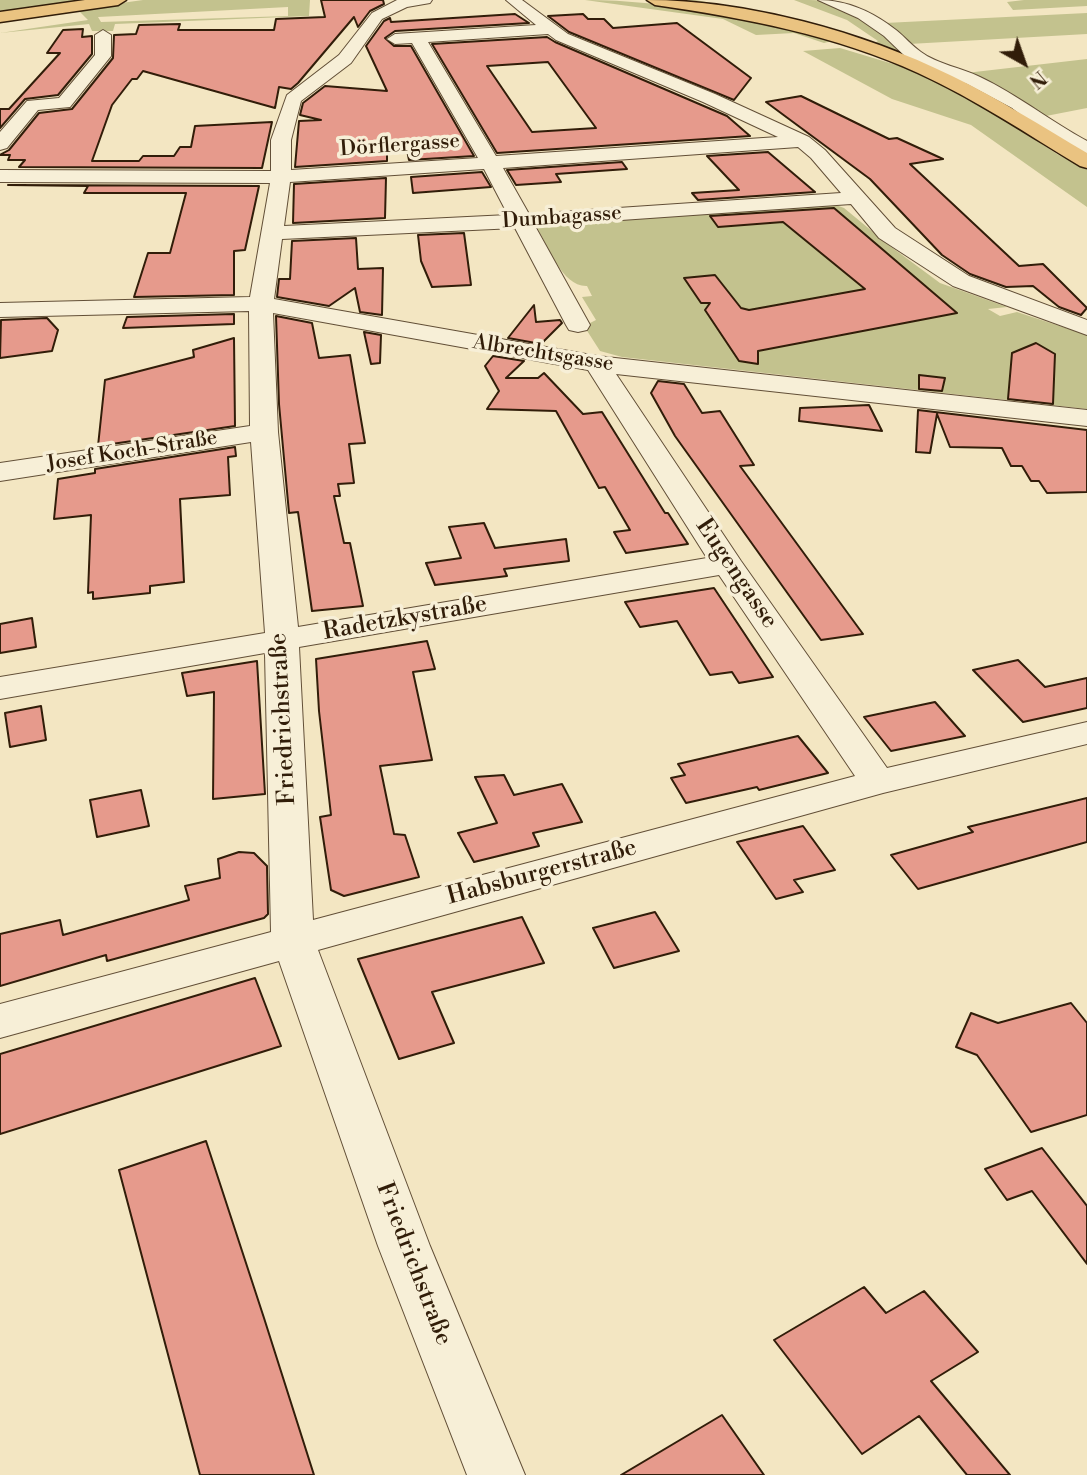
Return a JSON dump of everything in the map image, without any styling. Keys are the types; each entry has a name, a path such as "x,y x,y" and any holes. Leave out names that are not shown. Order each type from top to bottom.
{"main road":[{"path":"0,17 118,0"},
{"path":"655,0 794,26 899,59 974,95 1087,162"}],"street":[{"name":"Friedrichstraße","path":"425,0 403,3 377,16 345,59 293,99 281,140 281,177 261,304 264,432 282,640 293,940 404,1246 496,1475"},
{"path":"513,0 548,29 802,141 818,155 887,233 961,281 1087,328"},
{"path":"825,0 871,20 916,57 973,80 1018,104 1054,131 1087,149"},
{"path":"361,41 548,29"},
{"path":"11,105 64,103 103,56 103,35"},
{"path":"417,37 490,162 519,221 578,325"},
{"path":"0,144 33,105"},
{"name":"Dörflergasse","path":"0,176 281,177 802,141"},
{"name":"Dumbagasse","path":"271,233 519,221 854,198"},
{"name":"Albrechtsgasse","path":"0,310 261,304 597,364 1087,418"},
{"name":"Eugengasse","path":"597,364 727,564 878,782"},
{"name":"Josef Koch-Straße","path":"0,472 264,432"},
{"name":"Radetzkystraße","path":"0,688 727,564"},
{"name":"Habsburgerstraße","path":"0,1021 878,782 1087,733"}],"shaded area":[{"path":"0,0 101,0 0,15"},
{"path":"143,0 310,0 309,16 115,24 113,31 92,31 89,24 0,33 88,20 79,11 0,23 0,20","holes":["288,7 288,16 101,22 98,17"]},
{"path":"585,0 648,3 710,12 832,41 824,43 794,33 756,35 723,19"},
{"path":"681,0 696,0 786,18 874,44 878,41 847,20 794,0 842,3 885,23 1087,13 1087,34 909,44 918,53 966,73 727,8"},
{"path":"1087,0 1087,6 1013,10 1007,2"},
{"path":"840,48 923,73 990,109 1057,154 1087,170 1087,207 971,125 892,99 803,51"},
{"path":"1087,59 1087,108 1046,116 966,73"},
{"path":"836,205 844,208 940,283 1007,307 988,309 1000,316 1017,312 1087,335 1087,409 622,357 600,351 584,326 596,320 582,297 592,296 587,286 570,280 563,272 536,226"}],"building":[{"path":"321,0 383,0 384,4 370,11 358,27 354,17 291,89 279,87 275,108 143,71 137,79 132,79 112,105 92,161 139,161 143,156 174,156 180,147 191,147 195,126 272,122 262,168 19,167 25,160 8,160 10,155 0,155 9,150 39,113 72,109 113,58 114,35 136,34 139,25 180,24 178,30 274,30 276,19 325,17"},
{"path":"515,14 529,23 395,31 385,38 394,46 411,46 474,156 409,160 407,150 387,151 387,161 295,167 299,121 321,120 300,115 303,103 325,86 387,91 366,46 384,21 390,18 391,22"},
{"path":"583,14 588,19 604,19 613,28 677,23 751,78 734,100 569,32 548,16"},
{"path":"83,29 82,37 92,36 92,54 58,95 25,99 0,128 0,109 9,109 60,53 47,53 63,30"},
{"path":"547,37 727,116 750,136 497,153 432,44","holes":["548,62 596,128 532,132 487,66"]},
{"path":"801,96 889,139 897,138 943,159 910,164 1019,266 1043,264 1087,308 1081,315 1059,307 1033,286 1006,287 970,274 942,255 870,179 766,102"},
{"path":"768,152 815,192 698,200 692,193 739,190 707,156"},
{"path":"622,162 627,169 556,174 561,182 516,185 507,170"},
{"path":"482,172 491,187 413,193 411,177"},
{"path":"386,178 385,218 293,223 294,184"},
{"path":"8,185 259,186 245,250 234,251 234,295 134,297 148,253 170,253 186,193 84,193 88,186"},
{"path":"834,208 957,313 758,351 758,364 739,361 705,310 710,303 701,303 684,278 715,275 741,308 749,310 865,289 783,222 718,227 710,216"},
{"path":"464,233 471,285 432,287 421,261 418,235"},
{"path":"356,238 358,269 383,268 382,315 360,312 355,288 329,306 277,297 279,279 290,279 292,241"},
{"path":"534,305 536,322 560,320 562,323 541,344 508,338"},
{"path":"234,314 234,324 123,328 127,317"},
{"path":"276,316 312,323 319,358 350,355 365,443 349,444 354,483 338,484 340,496 334,496 344,543 350,543 363,606 312,611 298,512 289,513 279,404"},
{"path":"47,318 58,330 52,351 0,358 1,320"},
{"path":"364,332 381,335 380,363 371,364"},
{"path":"234,338 235,426 98,446 105,380 194,357 193,350"},
{"path":"1036,343 1055,354 1053,404 1008,399 1012,353"},
{"path":"493,356 524,361 506,378 538,378 544,373 583,414 602,412 665,513 668,513 688,544 626,553 614,532 630,530 605,487 599,488 556,411 487,409 499,391 485,366"},
{"path":"919,375 945,378 942,391 919,389"},
{"path":"658,381 684,384 702,413 720,411 754,465 740,466 863,634 821,640 675,436 651,393"},
{"path":"869,405 882,431 799,421 800,408"},
{"path":"918,410 1087,430 1087,492 1047,493 1039,481 1031,481 1022,466 1011,466 1002,448 950,447 937,414 930,453 916,452"},
{"path":"235,447 236,456 228,457 230,495 180,499 184,582 150,586 150,593 93,599 93,592 88,593 91,515 54,519 58,479 95,473 95,469"},
{"path":"484,523 495,548 566,539 569,561 504,569 507,576 435,585 426,563 461,558 449,527"},
{"path":"714,588 773,677 739,683 732,672 710,675 677,621 640,627 625,602"},
{"path":"32,618 36,647 0,653 0,624"},
{"path":"427,641 435,669 413,672 432,760 380,766 394,834 405,835 419,877 344,896 331,890 320,817 331,815 316,659"},
{"path":"1018,660 1045,687 1087,678 1087,708 1023,722 973,670"},
{"path":"257,661 265,794 213,799 214,692 187,696 182,673"},
{"path":"935,702 965,736 891,751 864,717"},
{"path":"41,706 46,740 10,747 5,713"},
{"path":"798,736 828,773 759,790 757,787 686,803 671,778 685,775 678,764"},
{"path":"504,775 514,795 562,784 582,822 533,833 539,846 474,862 458,833 497,823 475,777"},
{"path":"141,790 149,826 97,837 90,800"},
{"path":"1087,798 1087,842 918,889 891,855 973,832 968,827"},
{"path":"803,826 835,870 794,880 803,892 776,899 737,842"},
{"path":"239,852 254,853 267,866 268,914 264,918 107,961 106,955 0,986 0,934 60,920 63,935 189,900 185,886 220,878 218,859"},
{"path":"655,912 679,951 614,968 593,928"},
{"path":"522,917 544,963 432,992 454,1043 399,1059 358,959"},
{"path":"255,978 281,1046 0,1134 0,1054"},
{"path":"1071,1003 1087,1023 1087,1115 1031,1132 977,1055 956,1047 971,1013 998,1023"},
{"path":"206,1141 314,1475 200,1475 119,1170"},
{"path":"1042,1148 1087,1206 1087,1264 1032,1191 1007,1200 985,1169"},
{"path":"864,1287 886,1313 924,1291 978,1352 931,1381 1010,1475 967,1475 919,1416 862,1454 774,1340"},
{"path":"722,1415 764,1475 621,1475"}]}
